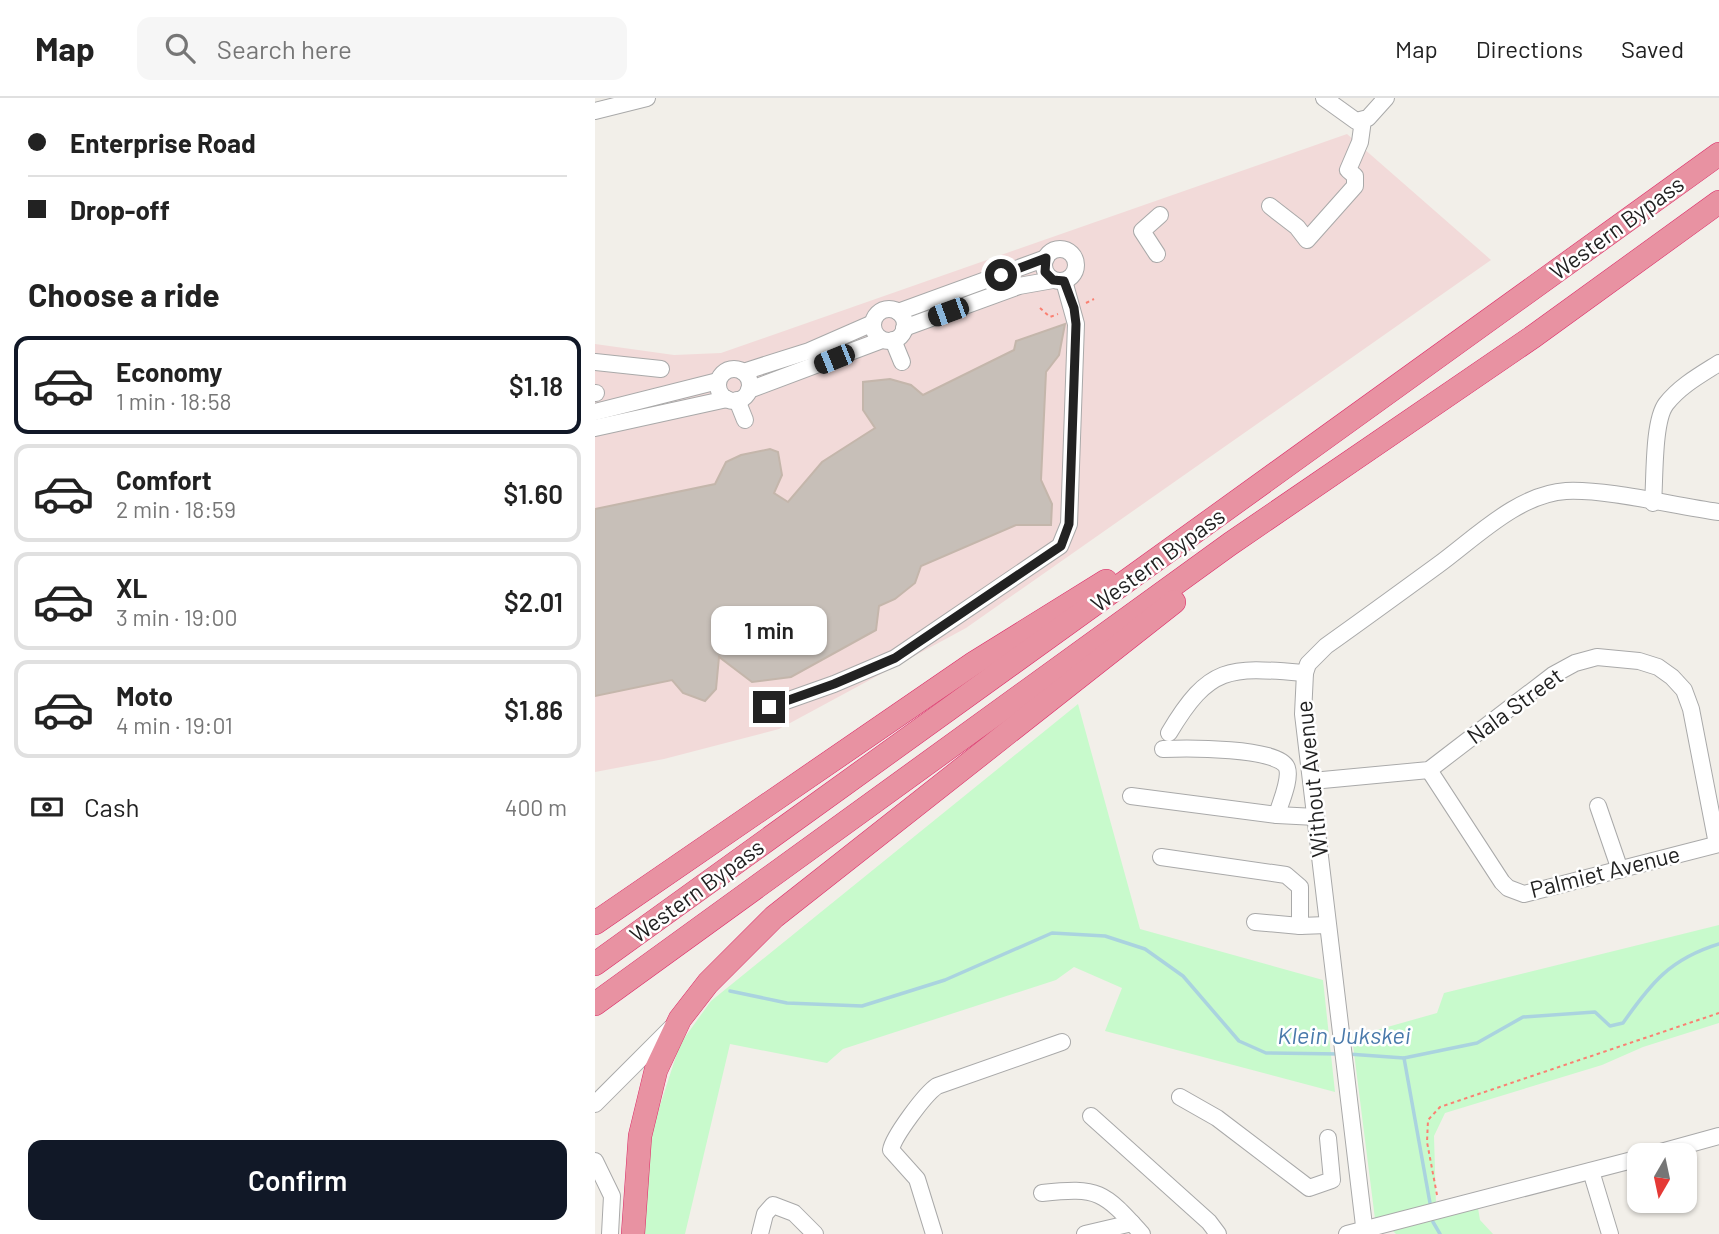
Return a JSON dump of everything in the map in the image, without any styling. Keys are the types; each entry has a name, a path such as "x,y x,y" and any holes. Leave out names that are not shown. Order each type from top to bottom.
{"highway":[{"name":"Western Bypass","path":"595,964 1719,154"},
{"name":"Western Bypass","path":"595,1004 1230,544 1534,336 1719,202"},
{"path":"595,923 974,663 1094,588 1224,513"},
{"path":"633,1234 636,1171 646,1105 656,1070 680,1018 723,964 774,917 1144,626 1198,579 1230,544"}],"street":[{"path":"595,111 646,98"},
{"path":"1324,98 1360,121"},
{"path":"1270,206 1297,227 1307,240 1355,186 1355,176 1348,170 1360,142 1360,121 1386,98"},
{"path":"1157,254 1142,231 1160,215"},
{"path":"595,412 718,381 728,370 743,372 809,351 873,323 883,310 898,312 1046,258 1060,249 1073,256 1075,270 1058,280 1019,286 904,328"},
{"path":"769,707 834,684 895,658 1061,546 1067,533 1070,514 1076,324 1074,308 1058,280 1045,272 1046,258"},
{"path":"595,428 738,396 902,335 904,320 898,312"},
{"path":"873,323 874,332 887,340 902,362"},
{"path":"595,362 661,369"},
{"path":"1653,503 1659,426 1664,406 1687,383 1719,363"},
{"path":"738,396 749,380 743,372"},
{"path":"718,381 719,392 738,396"},
{"path":"738,396 745,420"},
{"name":"Without Avenue","path":"1365,1232 1356,1175 1303,715 1305,673 1308,664 1326,646 1525,503 1564,491 1719,512"},
{"name":"Nala Street","path":"1429,770 1553,675 1575,663 1597,657 1639,661 1658,667 1684,690 1718,844"},
{"path":"1169,733 1196,691 1235,671 1253,669 1305,673"},
{"path":"1163,749 1209,747 1278,758 1287,767 1287,775 1277,815"},
{"path":"1312,781 1429,770"},
{"name":"Palmiet Avenue","path":"1429,770 1507,888 1524,894 1718,844"},
{"path":"1131,796 1277,815 1316,817"},
{"path":"1598,806 1620,870"},
{"path":"1161,857 1292,877 1301,894 1300,926"},
{"path":"1255,922 1300,926 1327,925"},
{"path":"595,1104 680,1018"},
{"path":"933,1234 917,1179 893,1154 891,1147 924,1097 937,1086 1062,1042"},
{"path":"1180,1097 1217,1118 1309,1188 1356,1175"},
{"path":"1091,1116 1209,1222 1218,1234"},
{"path":"1694,1143 1719,1136"},
{"path":"1328,1138 1332,1180"},
{"path":"595,1161 612,1196 610,1234"},
{"path":"1347,1234 1365,1232 1627,1161"},
{"path":"1591,1171 1611,1234"},
{"path":"1042,1193 1079,1189 1097,1192 1137,1228"},
{"path":"760,1234 765,1214 773,1205 787,1208 815,1234"},
{"path":"1085,1234 1137,1228"}],"path":[{"path":"1439,1210 1427,1142 1429,1120 1440,1107 1719,1013"}],"shaded area":[{"path":"1347,134 1491,260 966,628 779,729 664,759 595,772 595,344 674,355 721,353"}],"green space":[{"path":"1078,704 1140,929 1323,980 1335,1092 1105,1031 1122,988 1074,967 1056,980 843,1049 827,1063 730,1044 685,1234 644,1234 651,1133 680,1044 711,1001"},
{"path":"1719,925 1719,1023 1643,1047 1602,1065 1445,1113 1434,1136 1436,1205 1375,1219 1352,1037 1437,1013 1444,993"},
{"path":"1478,1208 1480,1220 1493,1234 1396,1234 1392,1230"}],"building":[{"path":"1065,324 1059,355 1046,372 1041,480 1052,504 1051,525 1016,525 921,566 915,583 895,599 879,606 876,630 791,677 752,682 719,657 716,689 705,701 683,693 672,680 595,696 595,509 715,484 726,462 741,455 770,449 778,452 782,475 774,493 788,502 822,462 875,428 863,410 863,382 890,379 911,385 923,395 1014,350 1016,341"}],"waterway":[{"name":"Klein Jukskei","path":"730,991 787,1003 862,1006 945,980 1052,933 1105,936 1145,949 1183,976 1239,1041 1266,1053 1340,1054"},
{"name":"Klein Jukskei","path":"1348,1054 1404,1058 1477,1043 1523,1017 1595,1012 1610,1026 1623,1023 1663,974 1687,957 1719,944"},
{"path":"1404,1058 1430,1203"},
{"path":"1433,1222 1440,1234"}],"route":[{"path":"769,707 834,684 895,658 1061,546 1069,524 1071,496 1076,370 1074,308 1064,281 1053,280 1045,272 1046,258 1001,275"}]}
